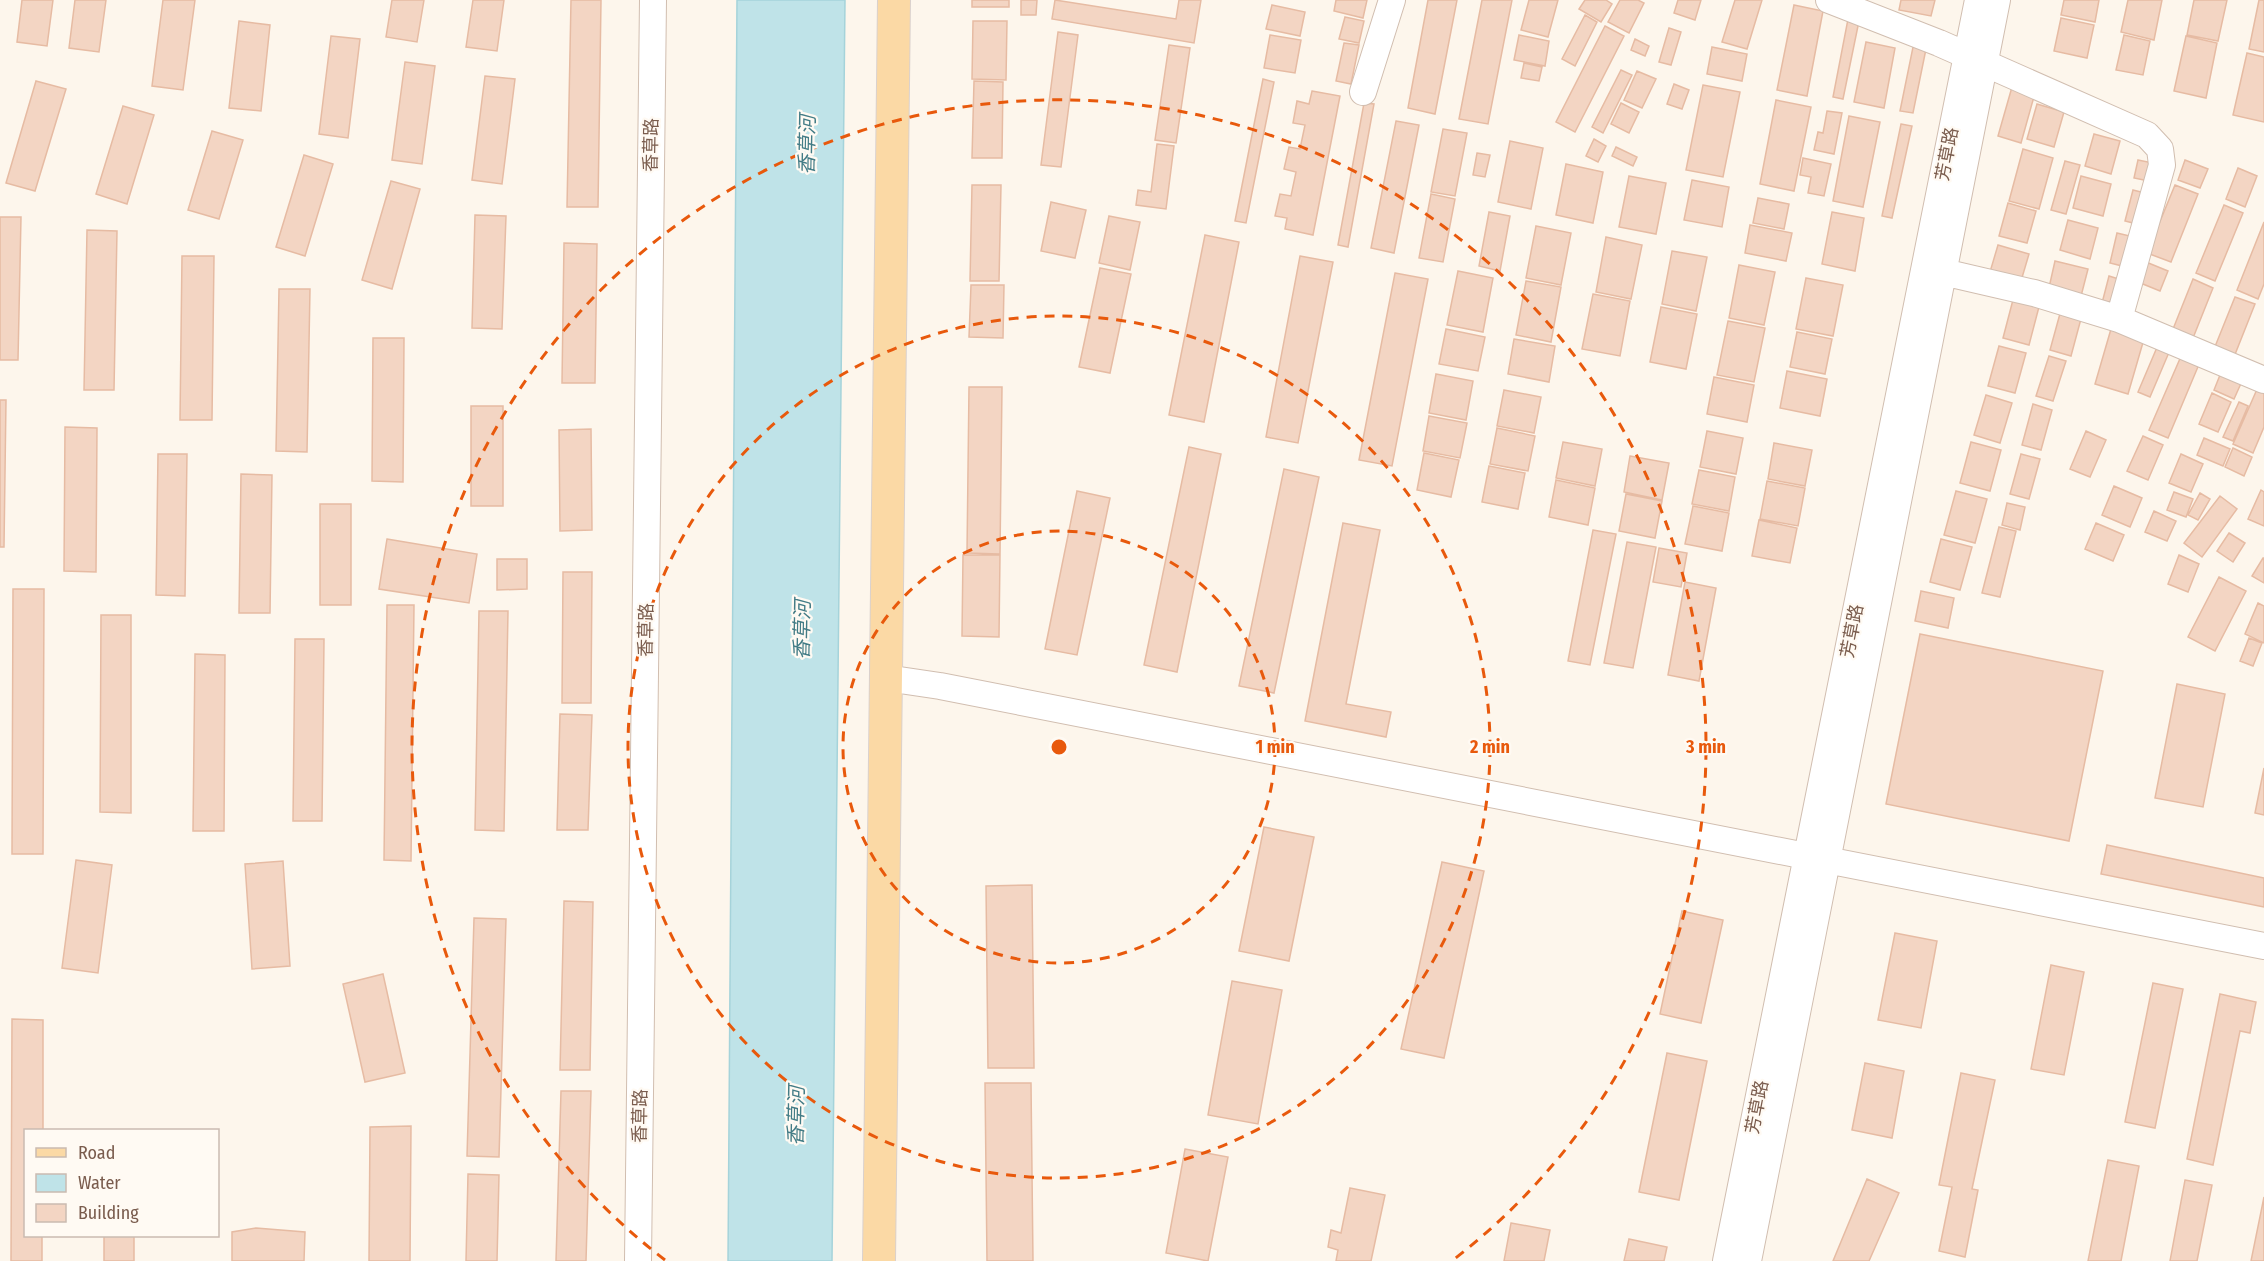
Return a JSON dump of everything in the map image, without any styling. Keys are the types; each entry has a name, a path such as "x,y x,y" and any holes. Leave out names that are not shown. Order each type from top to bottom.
{"main road":[{"path":"879,1261 894,0"}],"street":[{"name":"香草路","path":"638,1261 653,0"},
{"path":"1363,92 1392,0"},
{"path":"1829,0 1976,59 2147,135 2160,149 2162,165 2119,319"},
{"name":"芳草路","path":"1726,1261 1817,858 1943,272 1976,59 1978,0"},
{"name":"芳草路","path":"1748,1261 1817,858 1976,59 1997,0"},
{"path":"1943,272 2034,293 2119,319 2264,380"},
{"path":"886,678 940,686 2264,946"}],"water":[{"name":"香草河","path":"737,0 845,0 832,1261 728,1261"}],"building":[{"path":"22,0 53,0 47,46 17,42"},
{"path":"75,0 106,0 99,52 69,48"},
{"path":"163,0 195,0 183,90 152,86"},
{"path":"392,0 424,0 417,42 386,37"},
{"path":"473,0 504,0 497,51 466,47"},
{"path":"571,0 601,0 598,207 567,207"},
{"path":"972,0 1009,0 1009,7 972,7"},
{"path":"1021,0 1037,0 1036,15 1021,15"},
{"path":"1055,0 1176,19 1179,0 1201,0 1194,43 1052,19"},
{"path":"1336,0 1367,0 1363,18 1334,11"},
{"path":"1428,0 1457,0 1435,114 1408,108"},
{"path":"1482,0 1512,0 1488,124 1459,119"},
{"path":"1529,0 1558,0 1548,37 1521,30"},
{"path":"1585,0 1606,0 1612,4 1601,22 1579,9"},
{"path":"1620,0 1638,0 1644,3 1629,33 1608,22"},
{"path":"1678,0 1701,0 1695,20 1674,13"},
{"path":"1735,0 1762,0 1747,49 1722,42"},
{"path":"1901,0 1935,0 1931,16 1899,10"},
{"path":"2064,0 2099,0 2095,22 2061,15"},
{"path":"2128,0 2162,0 2154,40 2121,32"},
{"path":"2194,0 2227,0 2218,41 2187,35"},
{"path":"2259,0 2264,0 2264,52 2249,49"},
{"path":"1272,5 1305,12 1300,36 1266,29"},
{"path":"1794,5 1823,11 1807,96 1777,90"},
{"path":"1585,15 1597,22 1575,66 1562,59"},
{"path":"1345,17 1364,21 1359,43 1339,39"},
{"path":"2061,18 2094,25 2087,58 2054,51"},
{"path":"1848,19 1859,21 1843,99 1833,97"},
{"path":"239,21 270,25 261,111 229,108"},
{"path":"973,21 1007,21 1006,80 972,79"},
{"path":"1605,26 1624,36 1575,132 1556,122"},
{"path":"1669,28 1681,32 1671,65 1659,62"},
{"path":"1058,32 1078,35 1061,167 1041,165"},
{"path":"1270,35 1301,40 1295,73 1264,68"},
{"path":"1519,35 1549,41 1545,66 1514,60"},
{"path":"2124,35 2150,41 2143,75 2116,70"},
{"path":"331,36 360,39 348,138 319,134"},
{"path":"2186,36 2217,43 2206,98 2174,91"},
{"path":"1635,39 1649,46 1645,56 1631,50"},
{"path":"1866,42 1895,48 1884,108 1854,102"},
{"path":"1344,43 1359,45 1351,84 1336,81"},
{"path":"1169,45 1190,48 1176,143 1155,140"},
{"path":"1712,47 1747,54 1742,81 1707,74"},
{"path":"1913,47 1926,49 1913,113 1900,111"},
{"path":"2247,53 2264,57 2264,122 2233,115"},
{"path":"405,62 435,66 422,164 392,160"},
{"path":"1524,63 1542,67 1539,81 1521,78"},
{"path":"1621,70 1632,75 1603,133 1592,127"},
{"path":"1637,71 1656,79 1642,108 1624,100"},
{"path":"485,76 515,79 502,184 472,180"},
{"path":"1263,79 1274,82 1246,223 1235,221"},
{"path":"36,81 66,89 35,191 6,183"},
{"path":"974,81 1003,82 1002,158 972,158"},
{"path":"1674,84 1689,90 1682,109 1667,104"},
{"path":"1703,85 1740,92 1723,177 1686,170"},
{"path":"2012,87 2035,93 2021,143 1998,136"},
{"path":"1312,91 1340,96 1313,235 1285,229 1287,218 1275,216 1280,194 1291,196 1296,172 1284,169 1289,147 1300,149 1305,125 1293,123 1297,101 1309,104"},
{"path":"1776,100 1811,107 1794,191 1760,184"},
{"path":"1364,103 1374,104 1348,247 1338,245"},
{"path":"1621,103 1639,112 1629,133 1611,124"},
{"path":"2037,104 2064,112 2054,147 2027,139"},
{"path":"123,106 154,115 127,204 96,194"},
{"path":"1827,111 1842,113 1834,154 1814,150 1818,132 1823,133"},
{"path":"1849,116 1880,122 1863,207 1833,201"},
{"path":"1396,121 1419,125 1394,253 1371,248"},
{"path":"1901,124 1912,126 1892,218 1882,216"},
{"path":"1443,129 1467,133 1455,196 1431,192"},
{"path":"212,131 243,140 219,219 188,210"},
{"path":"2094,134 2120,141 2111,174 2085,166"},
{"path":"1594,139 1606,146 1598,162 1586,156"},
{"path":"1510,141 1543,148 1531,209 1498,202"},
{"path":"1157,144 1174,146 1166,209 1136,205 1138,190 1151,192"},
{"path":"1616,147 1637,157 1633,166 1612,156"},
{"path":"2023,149 2053,158 2039,209 2009,201"},
{"path":"1477,153 1490,155 1485,177 1473,175"},
{"path":"304,155 333,164 305,256 276,247"},
{"path":"1803,158 1831,164 1824,196 1808,193 1811,177 1800,175"},
{"path":"2138,160 2153,163 2149,181 2134,178"},
{"path":"2185,160 2208,169 2200,188 2178,180"},
{"path":"2065,161 2080,165 2066,214 2051,210"},
{"path":"1566,164 1603,172 1593,223 1556,215"},
{"path":"2238,168 2257,176 2245,207 2226,199"},
{"path":"1629,176 1666,183 1656,234 1619,227"},
{"path":"2081,176 2111,184 2103,216 2073,208"},
{"path":"1692,180 1729,187 1722,227 1684,220"},
{"path":"391,181 420,189 392,289 362,280"},
{"path":"972,185 1001,185 999,281 970,281"},
{"path":"2175,185 2198,194 2171,262 2147,253"},
{"path":"2133,190 2145,193 2137,224 2125,221"},
{"path":"1431,194 1455,199 1443,262 1419,258"},
{"path":"1758,198 1789,204 1784,229 1753,223"},
{"path":"1051,202 1086,210 1075,258 1041,251"},
{"path":"2008,203 2036,211 2027,243 1999,236"},
{"path":"2224,205 2243,213 2215,281 2196,273"},
{"path":"1489,212 1510,216 1500,271 1479,266"},
{"path":"1832,212 1864,218 1855,271 1822,264"},
{"path":"475,215 506,216 502,329 472,328"},
{"path":"1109,216 1140,222 1130,270 1099,263"},
{"path":"0,217 21,217 18,360 0,360"},
{"path":"2068,220 2098,228 2090,259 2060,250"},
{"path":"2264,222 2264,284 2258,299 2237,290"},
{"path":"1750,225 1792,233 1786,261 1745,253"},
{"path":"1536,226 1571,233 1561,285 1526,278"},
{"path":"87,230 117,231 114,390 84,390"},
{"path":"2117,233 2134,237 2126,267 2110,263"},
{"path":"1205,235 1239,242 1204,422 1169,415"},
{"path":"1606,237 1642,245 1631,299 1596,292"},
{"path":"564,243 597,244 595,383 562,383"},
{"path":"1998,245 2029,254 2021,281 1990,272"},
{"path":"1672,251 1707,257 1696,311 1662,304"},
{"path":"182,256 214,256 212,420 180,420"},
{"path":"1300,256 1333,262 1298,443 1266,437"},
{"path":"2055,261 2088,269 2080,300 2048,292"},
{"path":"2146,262 2168,271 2160,291 2138,282"},
{"path":"1739,265 1775,272 1764,325 1729,318"},
{"path":"1100,268 1131,274 1110,373 1079,367"},
{"path":"1458,271 1493,278 1483,332 1447,325"},
{"path":"1395,273 1428,279 1392,466 1359,460"},
{"path":"2109,276 2122,280 2115,310 2101,307"},
{"path":"1806,278 1843,285 1833,336 1796,329"},
{"path":"2193,279 2213,288 2193,338 2173,329"},
{"path":"1526,281 1561,287 1551,342 1516,335"},
{"path":"971,285 1004,285 1003,338 969,337"},
{"path":"279,289 310,289 307,452 276,451"},
{"path":"1593,294 1630,301 1620,356 1582,349"},
{"path":"2014,296 2040,303 2029,345 2003,338"},
{"path":"2235,297 2255,304 2232,362 2212,354"},
{"path":"1661,307 1697,314 1686,369 1650,362"},
{"path":"2061,310 2082,315 2071,356 2050,350"},
{"path":"1728,321 1765,328 1754,382 1717,375"},
{"path":"1446,329 1485,337 1478,371 1439,364"},
{"path":"2111,329 2144,339 2128,394 2095,384"},
{"path":"1797,332 1832,339 1825,374 1790,367"},
{"path":"373,338 404,338 403,482 372,481"},
{"path":"1514,339 1555,346 1549,382 1508,374"},
{"path":"2158,345 2170,350 2150,397 2138,392"},
{"path":"1999,346 2026,353 2015,393 1988,386"},
{"path":"2182,354 2200,362 2168,438 2149,430"},
{"path":"2049,356 2066,361 2053,401 2036,396"},
{"path":"2222,370 2243,379 2234,399 2214,390"},
{"path":"1787,371 1827,379 1820,416 1780,408"},
{"path":"1436,374 1473,381 1466,420 1429,413"},
{"path":"1714,377 1754,385 1747,422 1707,414"},
{"path":"969,387 1002,387 1000,554 967,553"},
{"path":"2258,387 2264,390 2264,427 2253,453 2233,444"},
{"path":"1504,390 1541,397 1534,433 1497,426"},
{"path":"2212,393 2231,402 2218,432 2199,424"},
{"path":"1986,395 2012,403 2000,443 1974,435"},
{"path":"0,400 6,400 4,547 0,547"},
{"path":"2239,402 2248,406 2233,441 2223,437"},
{"path":"2033,404 2052,410 2041,450 2022,445"},
{"path":"471,406 503,406 503,506 471,506"},
{"path":"1429,416 1467,423 1460,458 1423,451"},
{"path":"65,427 97,428 96,572 64,571"},
{"path":"1497,428 1535,436 1528,471 1490,464"},
{"path":"591,429 592,530 560,531 559,430"},
{"path":"1707,431 1743,438 1736,474 1700,467"},
{"path":"2086,431 2106,440 2090,477 2070,469"},
{"path":"2143,436 2163,445 2148,480 2127,471"},
{"path":"2204,438 2230,449 2223,466 2197,455"},
{"path":"1563,442 1602,449 1595,486 1556,478"},
{"path":"1971,442 2001,450 1990,491 1960,483"},
{"path":"1774,443 1812,450 1805,486 1768,479"},
{"path":"1189,447 1221,454 1177,672 1144,665"},
{"path":"2233,448 2252,457 2244,476 2225,467"},
{"path":"1424,453 1459,460 1451,497 1417,490"},
{"path":"158,454 187,454 185,596 156,595"},
{"path":"2021,454 2040,459 2029,499 2010,494"},
{"path":"2181,454 2203,464 2191,492 2169,483"},
{"path":"1630,456 1669,463 1662,500 1624,492"},
{"path":"1489,466 1525,473 1518,509 1482,502"},
{"path":"1284,469 1319,477 1274,693 1239,686"},
{"path":"1699,470 1735,477 1729,511 1692,504"},
{"path":"241,474 272,475 270,613 239,613"},
{"path":"1556,480 1595,488 1588,525 1549,517"},
{"path":"1767,481 1805,488 1798,526 1760,519"},
{"path":"2114,486 2142,498 2130,527 2102,515"},
{"path":"2261,490 2264,492 2264,526 2248,519"},
{"path":"1077,491 1110,498 1077,655 1045,649"},
{"path":"1956,491 1987,499 1975,543 1944,535"},
{"path":"2174,492 2193,499 2186,517 2167,510"},
{"path":"2200,493 2210,499 2198,520 2188,515"},
{"path":"1626,494 1662,501 1655,538 1619,531"},
{"path":"2220,496 2237,509 2202,557 2184,543"},
{"path":"2007,503 2025,507 2020,530 2002,525"},
{"path":"320,504 351,504 351,605 320,605"},
{"path":"1693,506 1729,513 1722,551 1685,544"},
{"path":"2154,511 2176,521 2167,541 2145,532"},
{"path":"1759,520 1797,528 1790,563 1752,556"},
{"path":"1343,523 1380,530 1346,704 1391,712 1386,737 1305,721"},
{"path":"2096,523 2124,535 2113,561 2085,549"},
{"path":"1999,527 2016,531 2000,597 1982,593"},
{"path":"1593,530 1616,534 1590,665 1568,661"},
{"path":"2229,533 2245,543 2233,562 2217,551"},
{"path":"387,539 477,554 469,603 379,589"},
{"path":"1941,539 1972,547 1960,590 1930,582"},
{"path":"1627,542 1656,547 1633,668 1604,663"},
{"path":"1659,548 1687,553 1681,587 1653,582"},
{"path":"963,555 1000,555 999,637 962,636"},
{"path":"2179,555 2199,564 2188,592 2168,584"},
{"path":"2264,558 2264,583 2252,576"},
{"path":"497,559 527,559 527,589 497,590"},
{"path":"563,572 592,572 591,703 562,703"},
{"path":"2219,577 2246,591 2215,651 2188,637"},
{"path":"1685,582 1716,588 1699,681 1668,675"},
{"path":"13,589 44,589 43,854 12,854"},
{"path":"1921,591 1954,598 1948,628 1915,621"},
{"path":"2258,603 2264,606 2264,643 2245,634"},
{"path":"387,605 414,605 411,861 384,860"},
{"path":"479,611 508,611 504,831 475,830"},
{"path":"101,615 131,615 131,813 100,812"},
{"path":"1920,634 2103,671 2069,841 1886,804"},
{"path":"2249,638 2262,643 2253,666 2240,661"},
{"path":"295,639 324,639 322,821 293,821"},
{"path":"195,654 225,655 224,831 193,831"},
{"path":"2177,684 2225,694 2203,807 2155,798"},
{"path":"560,714 592,715 588,830 557,830"},
{"path":"2264,768 2264,815 2255,813"},
{"path":"1264,827 1314,837 1289,961 1239,951"},
{"path":"2107,845 2264,878 2264,907 2101,874"},
{"path":"76,860 112,865 98,973 62,968"},
{"path":"283,861 290,966 252,969 245,864"},
{"path":"1442,862 1484,871 1444,1058 1401,1049"},
{"path":"1032,885 1034,1068 988,1068 986,886"},
{"path":"564,901 593,902 590,1070 560,1070"},
{"path":"1682,911 1723,920 1701,1023 1660,1014"},
{"path":"474,918 506,919 499,1157 467,1156"},
{"path":"1895,933 1937,941 1921,1028 1878,1020"},
{"path":"2051,965 2084,972 2064,1075 2031,1069"},
{"path":"383,974 405,1073 365,1082 343,984"},
{"path":"1232,981 1282,990 1258,1124 1208,1115"},
{"path":"2153,983 2183,989 2155,1128 2125,1122"},
{"path":"2220,994 2256,1002 2250,1033 2240,1031 2213,1165 2187,1159"},
{"path":"12,1019 43,1020 43,1129 24,1129 24,1237 42,1237 42,1261 11,1261"},
{"path":"1667,1053 1707,1061 1679,1200 1639,1192"},
{"path":"1865,1063 1904,1071 1892,1138 1852,1130"},
{"path":"1961,1073 1995,1080 1972,1189 1978,1190 1965,1257 1939,1251 1952,1187 1939,1185"},
{"path":"985,1083 1031,1083 1033,1261 987,1261"},
{"path":"561,1091 591,1091 586,1261 556,1261"},
{"path":"411,1126 410,1261 369,1261 370,1127"},
{"path":"1185,1149 1228,1157 1208,1261 1166,1253"},
{"path":"2108,1160 2139,1166 2121,1261 2088,1261"},
{"path":"468,1174 499,1175 497,1261 466,1261"},
{"path":"1867,1179 1899,1193 1869,1261 1833,1261"},
{"path":"2185,1180 2212,1185 2197,1261 2170,1261"},
{"path":"1350,1188 1385,1195 1371,1261 1336,1261 1338,1250 1328,1247 1331,1230 1341,1233"},
{"path":"2264,1197 2264,1261 2251,1261"},
{"path":"1511,1223 1550,1230 1544,1261 1504,1261"},
{"path":"256,1228 305,1232 304,1261 232,1261 232,1232"},
{"path":"104,1237 134,1237 134,1261 104,1261"},
{"path":"1629,1239 1667,1247 1664,1261 1624,1261"}]}
